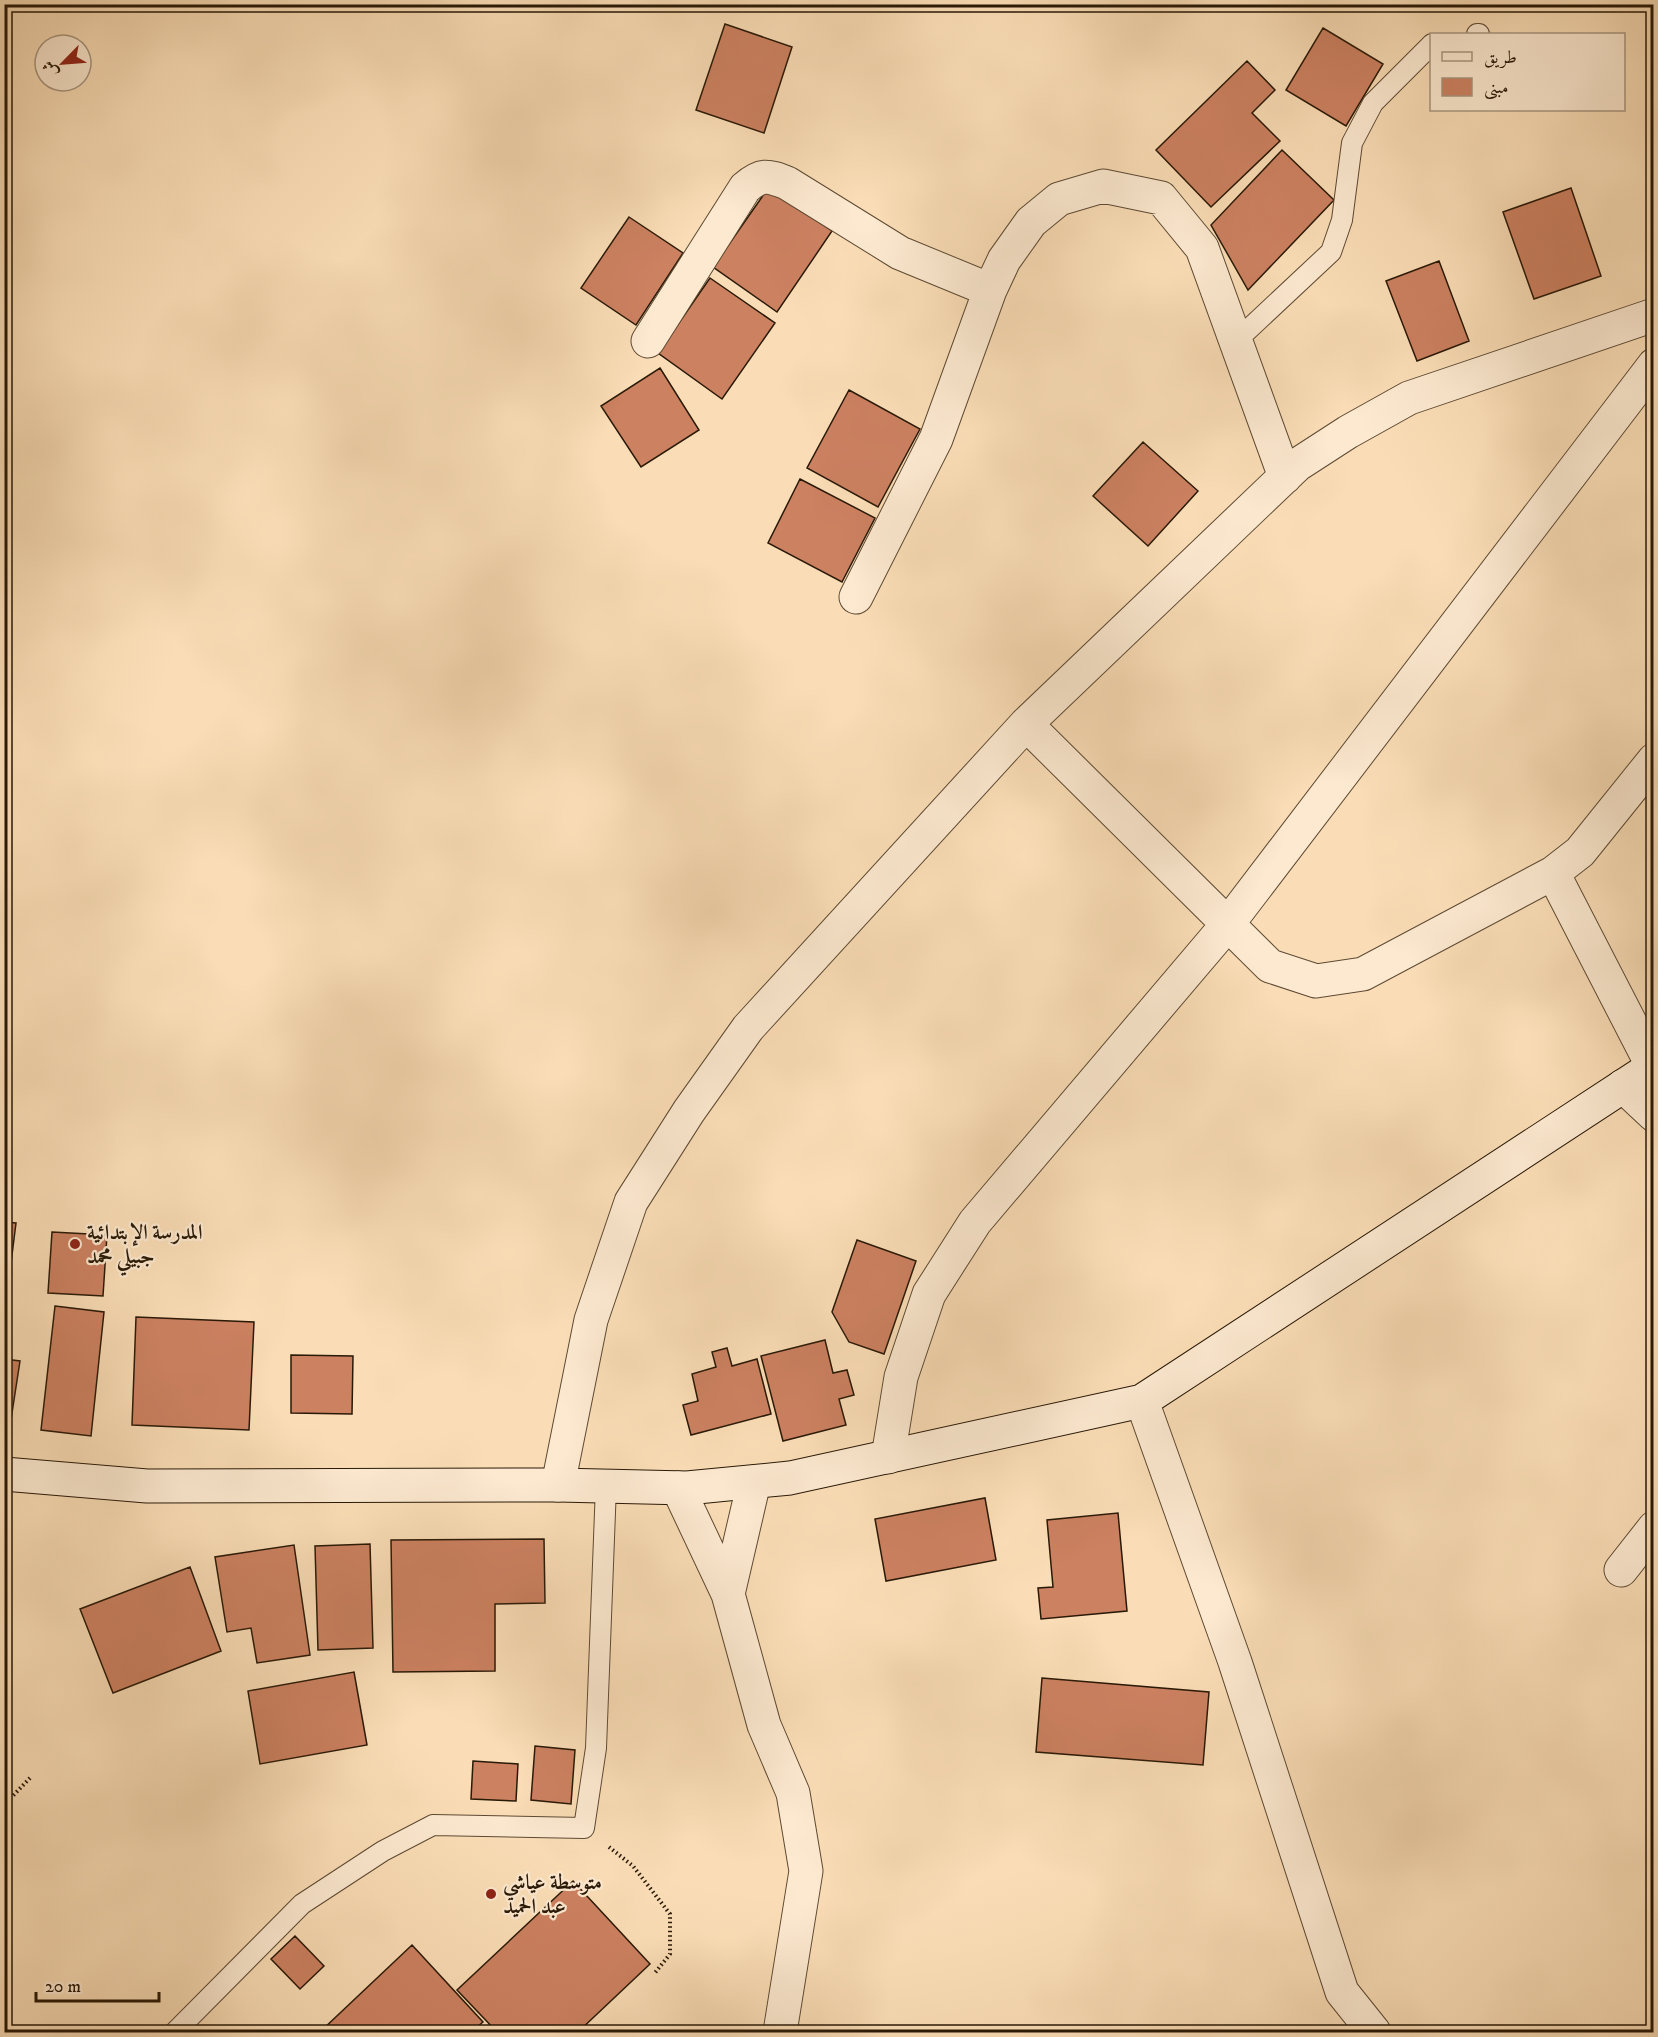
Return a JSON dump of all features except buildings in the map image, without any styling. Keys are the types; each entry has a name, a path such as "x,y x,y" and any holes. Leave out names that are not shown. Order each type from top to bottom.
{"street":[{"path":"648,341 745,188 755,179 770,176 787,183 900,253 990,290"},
{"path":"856,597 936,439 990,290 1004,260 1031,222 1059,199 1103,186 1161,198 1202,248 1285,477"},
{"path":"558,1485 591,1320 631,1202 688,1111 748,1028 1026,724 1297,465 1348,432 1409,398 1653,315"},
{"path":"888,1457 901,1377 925,1304 975,1222 1227,925 1653,365"},
{"path":"1026,724 1269,966 1317,981 1363,975 1553,873 1580,852 1653,760"},
{"path":"4,1474 147,1486 558,1485 678,1488 790,1478 1142,1401 1653,1067 1553,873"},
{"path":"1623,1086 1653,1115"},
{"path":"1142,1401 1235,1662 1342,1992 1374,2032"},
{"path":"728,1594 754,1482"},
{"path":"678,1488 728,1594 764,1725 793,1793 806,1871 780,2032"},
{"path":"1621,1570 1653,1528"}],"lane":[{"path":"1236,341 1331,252 1342,220 1352,143 1373,103 1430,45"},
{"path":"175,2032 302,1904 383,1851 433,1825 584,1828 596,1748 606,1486"}],"path":[{"path":"4,1805 30,1778"},
{"path":"584,1828 633,1866 670,1914 670,1954 654,1974"}],"place":[{"name":"المدرسة الإبتدائية جبيلي محمد","path":"75,1244"},
{"name":"متوسطة عياشي عبد الحميد","path":"491,1894"}]}
